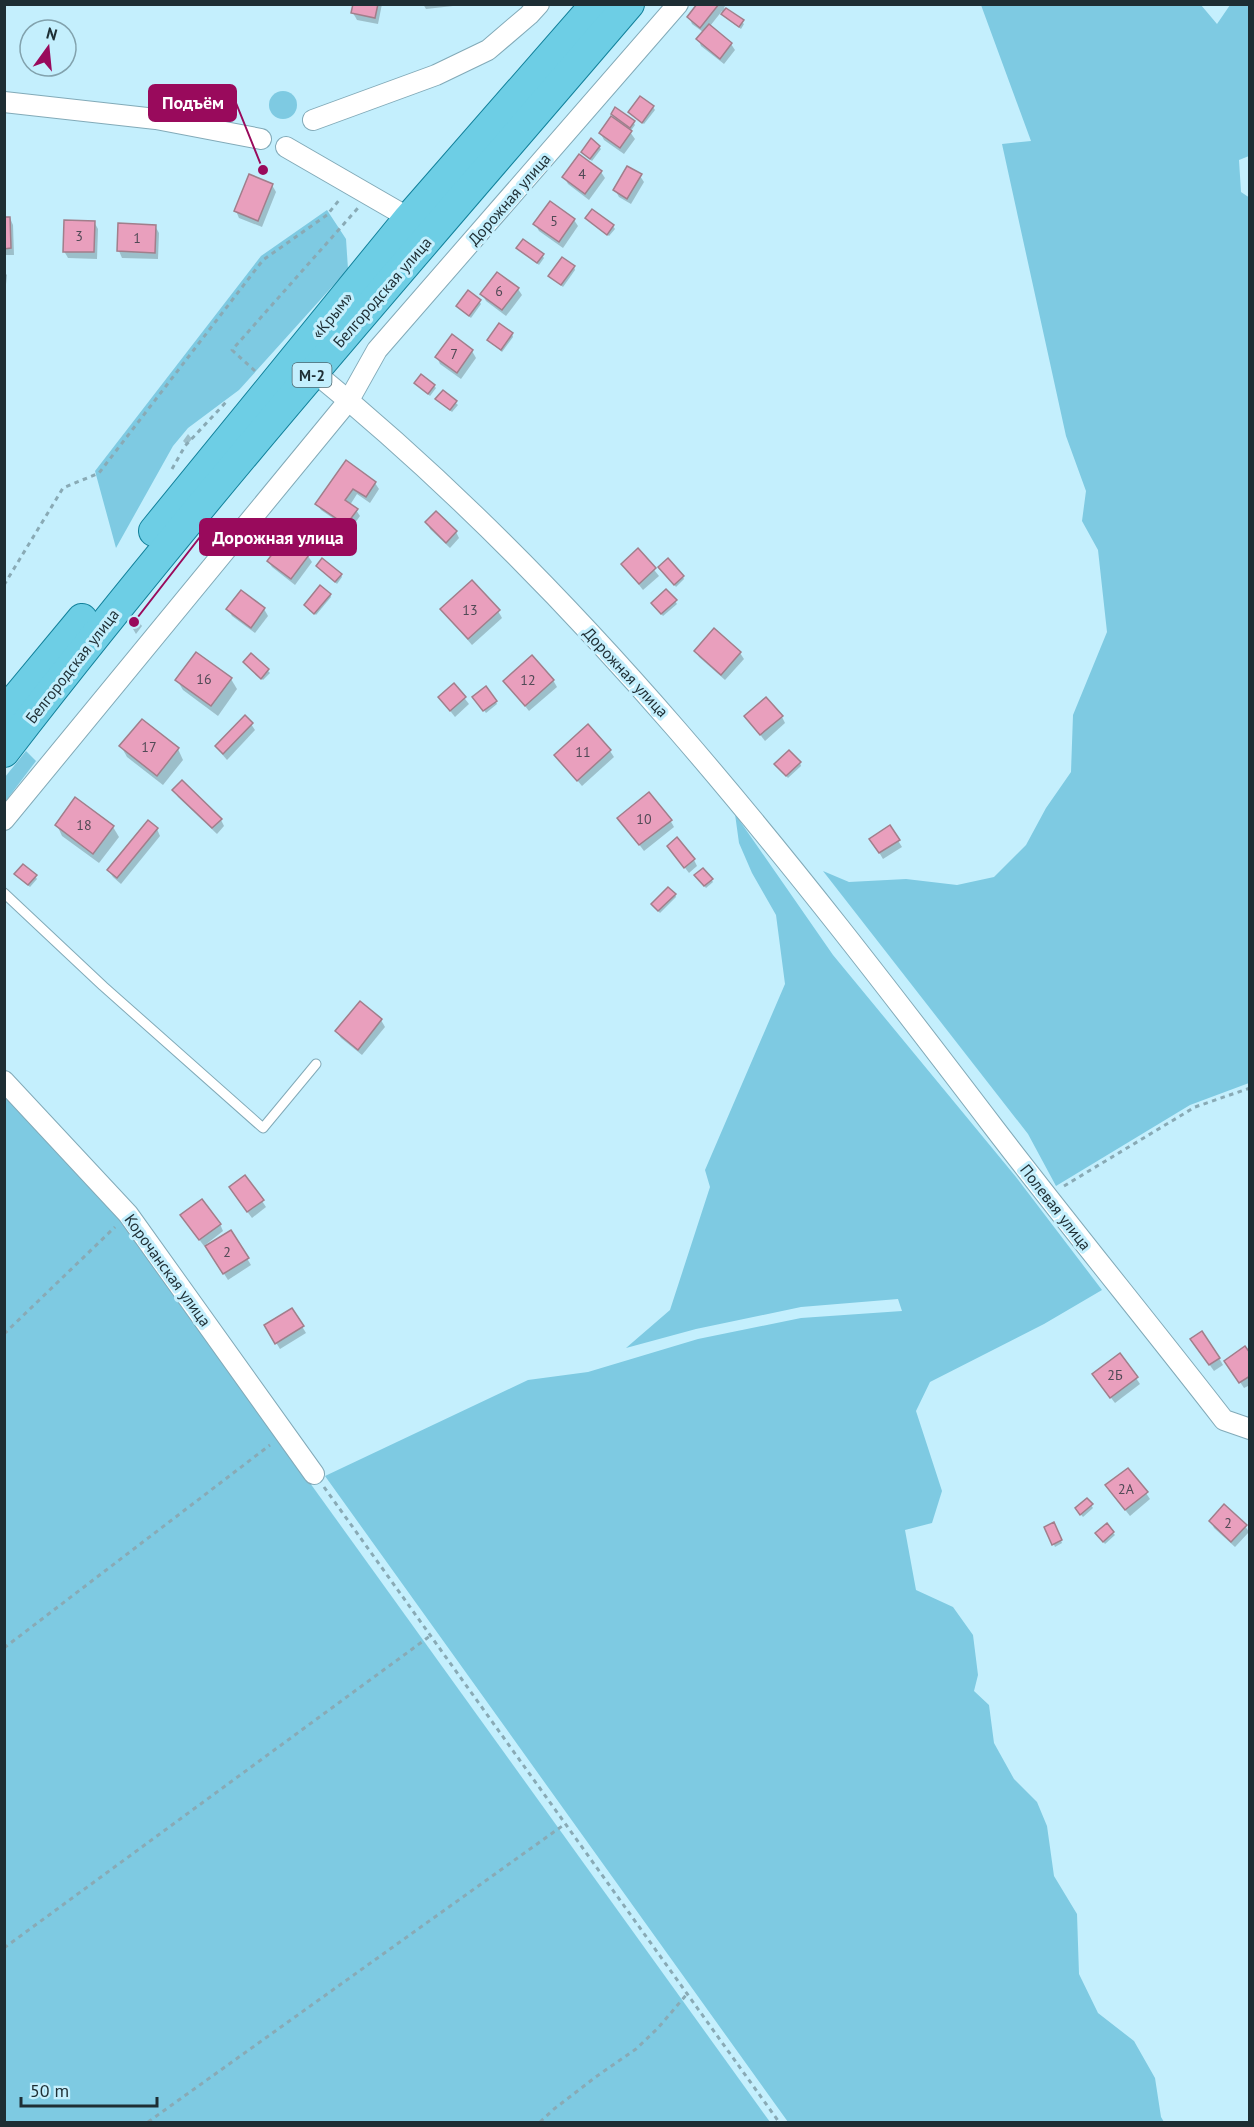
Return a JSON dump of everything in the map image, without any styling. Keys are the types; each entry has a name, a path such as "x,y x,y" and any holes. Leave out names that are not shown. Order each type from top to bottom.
{"main road":[{"name":"«Крым»","path":"4,713 409,218 596,4"},
{"name":"Белгородская улица","path":"4,752 124,599 314,372 629,4"}],"street":[{"path":"313,120 436,75 488,50 539,4"},
{"name":"Дорожная улица","path":"4,820 349,400 377,350 678,4"},
{"path":"4,102 156,119 261,139"},
{"path":"286,147 409,218"},
{"name":"Дорожная улица","path":"314,372 399,444 531,570 657,705 742,805 874,971"},
{"name":"Полевая улица","path":"874,971 1047,1196 1224,1420 1250,1429"},
{"name":"Корочанская улица","path":"4,1082 128,1214 314,1474"}],"lane":[{"path":"4,893 103,986 263,1128 316,1064"}],"path":[{"path":"4,585 63,488 99,473 263,260 327,215 351,185"},
{"path":"232,350 369,195"},
{"path":"1047,1196 1195,1107 1250,1088"},
{"path":"4,1334 128,1214"},
{"path":"4,1648 285,1434"},
{"path":"314,1474 779,2122"},
{"path":"4,1948 430,1636"},
{"path":"148,2122 565,1824"},
{"path":"540,2122 597,2076 636,2049 658,2028 687,1994"}],"shaded area":[{"path":"981,5 1201,5 1217,24 1230,5 1249,5 1249,156 1239,160 1241,192 1250,198 1249,1083 1190,1105 1056,1186 1028,1134 823,871 849,882 906,879 957,885 994,877 1026,845 1046,808 1071,772 1073,715 1107,632 1098,550 1082,521 1086,491 1066,436 1002,144 1031,141"},
{"path":"283,91 293,95 297,105 293,115 283,119 273,115 269,105 273,95"},
{"path":"327,210 346,239 348,269 239,390 188,428 173,446 116,548 95,471 261,256"},
{"path":"26,751 36,761 5,802 5,777"},
{"path":"735,814 833,955 1016,1177 1102,1290 1044,1324 930,1382 916,1411 942,1491 932,1523 905,1530 916,1590 953,1607 973,1635 978,1675 974,1691 989,1705 994,1743 1014,1779 1037,1802 1047,1826 1054,1876 1077,1914 1079,1974 1098,2013 1134,2041 1155,2078 1161,2117 1164,2122 788,2122 325,1476 528,1380 588,1372 698,1339 801,1318 902,1311 898,1299 801,1307 696,1329 626,1348 670,1310 710,1187 705,1170 785,984 776,915 752,873 739,843"},
{"path":"4,1092 120,1219 770,2122 5,2122"}],"building":[{"path":"353,4 378,4 375,18 351,13"},
{"path":"697,4 719,4 700,28 687,17"},
{"path":"726,8 744,20 739,27 721,14"},
{"path":"709,24 732,43 720,59 696,39"},
{"path":"640,96 654,106 642,123 628,112"},
{"path":"615,107 635,121 630,128 611,114"},
{"path":"611,116 632,131 620,148 599,133"},
{"path":"591,138 600,146 590,159 581,152"},
{"path":"579,154 602,171 585,194 562,177"},
{"path":"627,166 642,174 627,199 613,190"},
{"path":"249,174 273,184 258,221 234,211"},
{"path":"550,201 575,219 559,242 533,224"},
{"path":"592,209 614,225 607,235 585,218"},
{"path":"4,217 10,217 11,248 4,249"},
{"path":"64,220 95,221 94,252 63,252"},
{"path":"118,223 156,225 155,253 117,251"},
{"path":"523,239 544,254 537,263 516,248"},
{"path":"562,257 575,266 561,285 548,276"},
{"path":"497,272 519,288 502,310 480,294"},
{"path":"468,290 481,300 469,316 456,306"},
{"path":"499,323 513,333 501,350 487,340"},
{"path":"452,334 473,350 457,373 435,357"},
{"path":"421,374 435,385 428,394 414,383"},
{"path":"443,390 457,401 450,410 435,399"},
{"path":"346,460 376,482 366,497 353,489 345,500 358,509 346,525 315,504"},
{"path":"436,511 457,531 446,543 425,522"},
{"path":"285,537 309,555 291,579 267,561"},
{"path":"638,548 656,568 639,584 621,564"},
{"path":"322,558 342,574 335,582 316,566"},
{"path":"668,558 684,576 674,585 658,567"},
{"path":"472,580 500,610 468,639 440,609"},
{"path":"320,585 331,594 314,614 304,605"},
{"path":"666,589 677,600 661,614 651,603"},
{"path":"241,590 265,608 251,628 226,609"},
{"path":"714,628 741,652 721,675 694,651"},
{"path":"196,652 232,678 211,706 175,680"},
{"path":"251,653 269,669 261,679 243,662"},
{"path":"532,655 554,680 525,706 503,681"},
{"path":"454,683 466,697 450,711 438,697"},
{"path":"486,686 497,701 483,711 472,697"},
{"path":"766,697 783,716 760,735 744,716"},
{"path":"245,715 253,723 223,754 215,746"},
{"path":"142,719 179,748 157,776 119,746"},
{"path":"588,724 611,750 577,781 554,755"},
{"path":"789,750 801,762 786,776 774,764"},
{"path":"182,780 222,819 212,828 172,790"},
{"path":"649,792 672,820 639,845 617,818"},
{"path":"75,797 114,826 93,854 55,825"},
{"path":"148,820 158,828 117,878 107,870"},
{"path":"890,825 900,840 879,853 869,839"},
{"path":"677,837 695,859 684,868 667,846"},
{"path":"23,864 37,875 28,885 14,874"},
{"path":"703,868 713,879 704,886 694,875"},
{"path":"668,887 676,894 658,911 651,904"},
{"path":"360,1001 382,1019 358,1050 335,1031"},
{"path":"245,1175 264,1200 247,1212 229,1187"},
{"path":"202,1199 221,1224 199,1240 180,1215"},
{"path":"231,1230 249,1258 223,1274 205,1246"},
{"path":"292,1308 304,1326 275,1344 264,1325"},
{"path":"1202,1331 1220,1358 1209,1365 1190,1339"},
{"path":"1245,1346 1250,1353 1250,1376 1239,1383 1224,1361"},
{"path":"1120,1353 1138,1377 1110,1398 1092,1374"},
{"path":"1128,1468 1148,1492 1125,1510 1105,1485"},
{"path":"1087,1498 1093,1504 1080,1515 1075,1508"},
{"path":"1224,1504 1247,1525 1231,1542 1209,1521"},
{"path":"1054,1522 1062,1540 1052,1545 1044,1527"},
{"path":"1107,1523 1114,1532 1103,1542 1095,1533"}],"place":[{"name":"Подъём","path":"263,170"},
{"name":"Дорожная улица","path":"134,622"}]}
